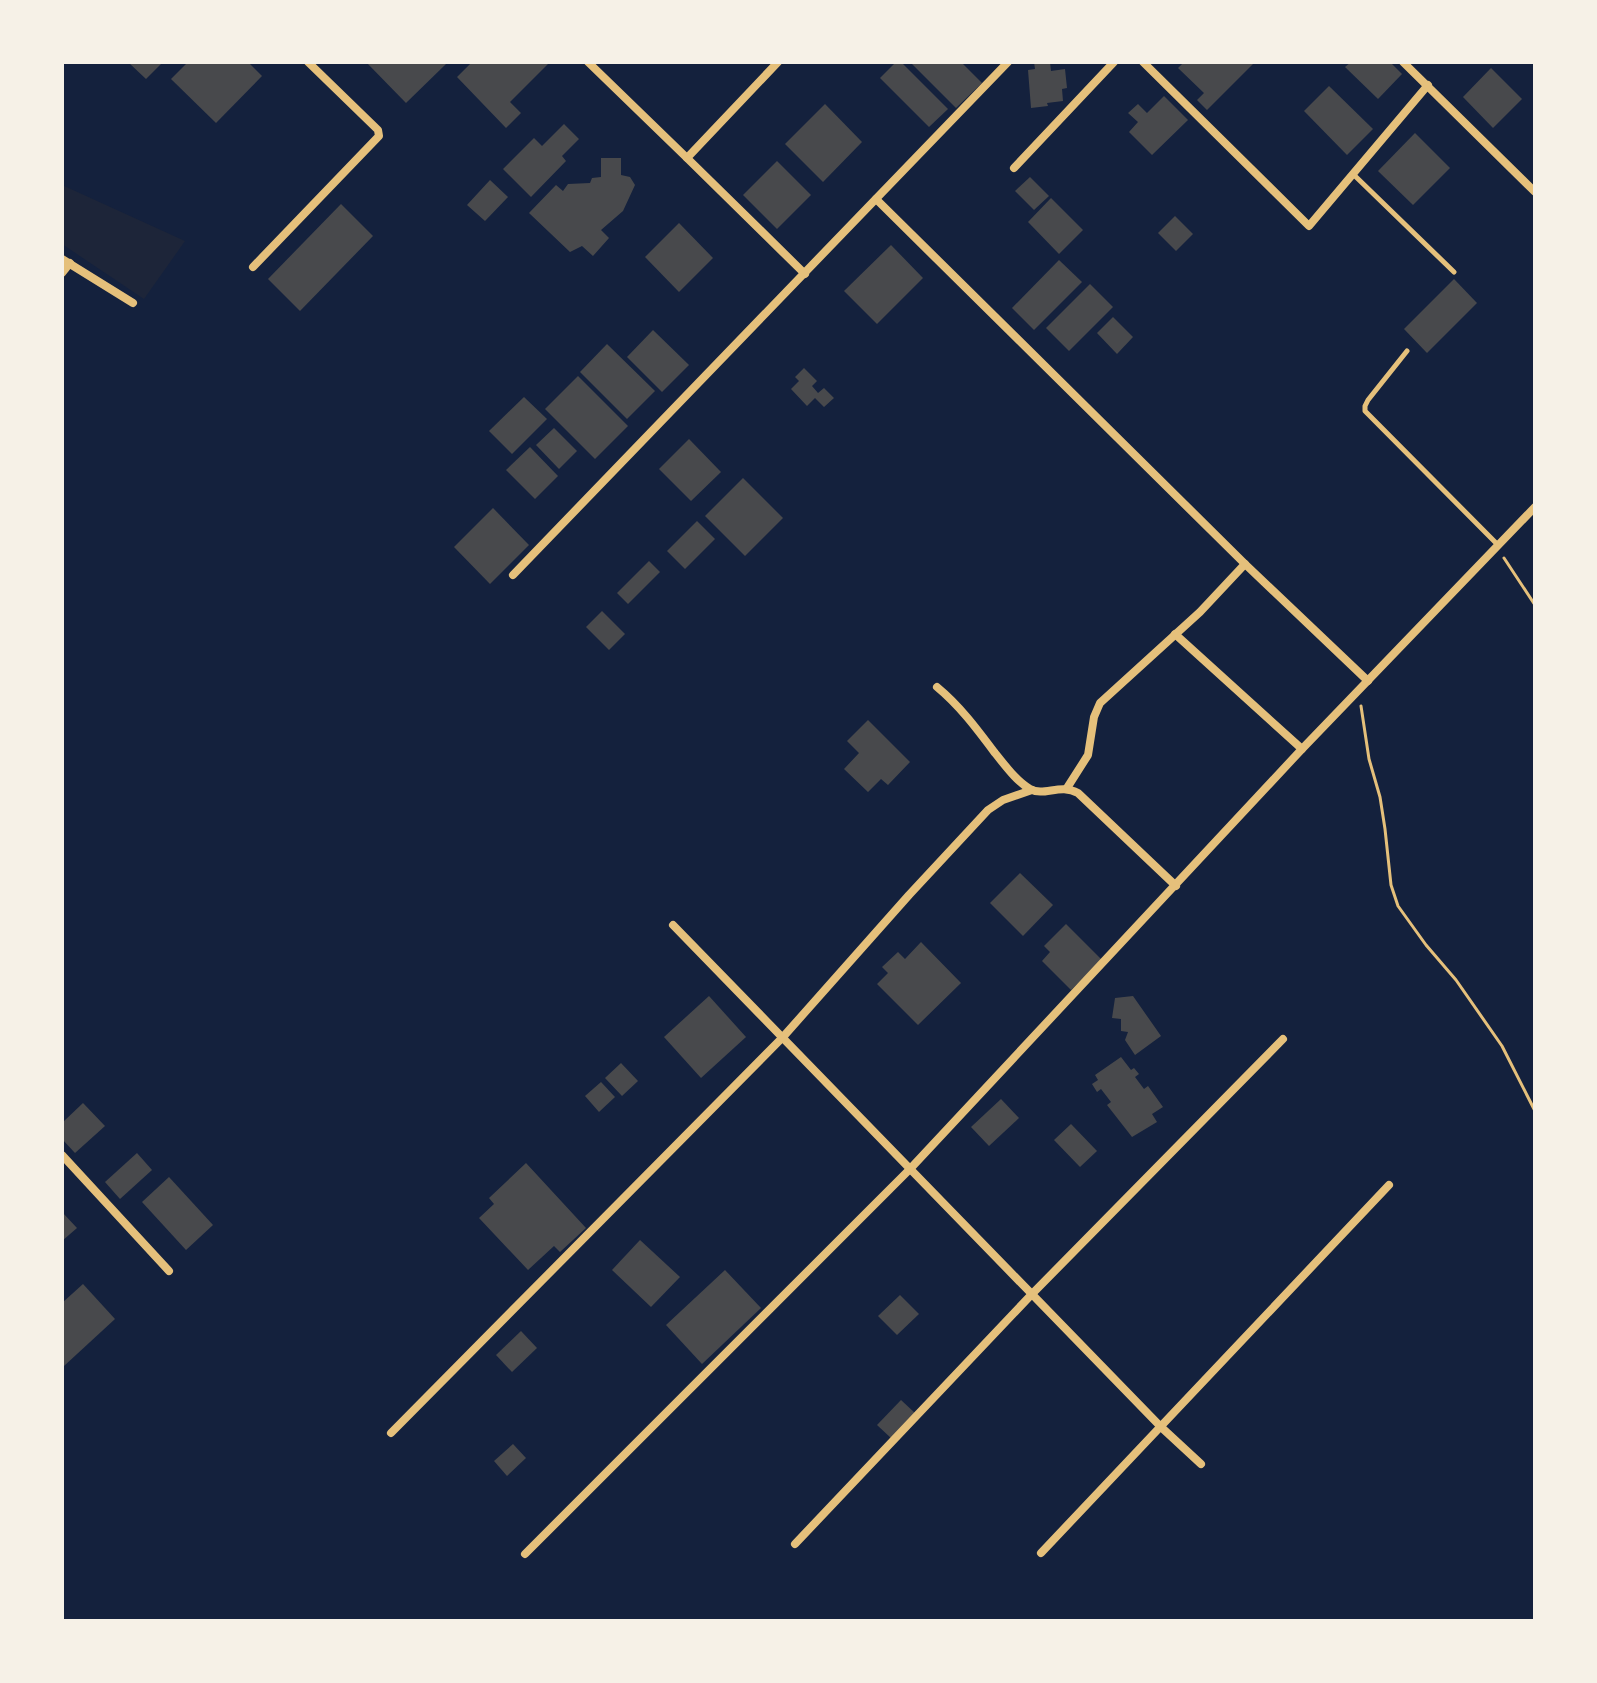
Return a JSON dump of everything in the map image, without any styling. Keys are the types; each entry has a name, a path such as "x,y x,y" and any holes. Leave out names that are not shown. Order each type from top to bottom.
{"street":[{"path":"253,267 379,136 378,130 308,62"},
{"path":"588,62 805,274"},
{"path":"687,158 778,62"},
{"path":"513,575 1008,62"},
{"path":"1014,168 1114,62"},
{"path":"1143,62 1309,226 1428,85"},
{"path":"1403,62 1535,192"},
{"path":"876,199 1245,564 1368,681"},
{"path":"62,273 66,261 133,303"},
{"path":"525,1554 910,1169 1302,749 1535,507"},
{"path":"1067,788 1088,755 1094,717 1100,703 1200,612 1245,564"},
{"path":"1175,634 1302,749"},
{"path":"937,687 954,702 1002,762 1032,790 1067,788 1083,797 1176,886"},
{"path":"391,1433 783,1037 988,810 1003,800 1032,790"},
{"path":"673,925 1161,1427 1201,1464"},
{"path":"795,1544 1032,1294 1283,1039"},
{"path":"62,1155 169,1271"},
{"path":"1041,1553 1389,1185"}],"lane":[{"path":"1354,175 1454,272"},
{"path":"1407,351 1368,400 1365,411 1499,545"}],"path":[{"path":"1499,545 1535,605"},
{"path":"1359,691 1369,759 1385,829 1391,885 1398,906 1502,1046 1535,1111"}],"shaded area":[{"path":"62,185 185,241 144,299 62,244"}],"building":[{"path":"128,62 163,62 146,79"},
{"path":"188,62 248,62 262,76 216,123 171,79"},
{"path":"366,62 445,62 446,64 406,103"},
{"path":"472,62 550,62 510,102 521,113 506,128 457,77"},
{"path":"896,62 901,62 948,109 929,127 880,78"},
{"path":"910,62 961,62 982,83 956,108"},
{"path":"1034,62 1050,62 1051,71 1065,69 1067,88 1062,89 1063,101 1031,108 1028,70 1035,69"},
{"path":"1184,62 1255,62 1207,110 1197,100 1204,93 1178,68"},
{"path":"1351,62 1390,62 1402,74 1378,99 1345,67"},
{"path":"1491,68 1522,99 1493,128 1463,97"},
{"path":"1329,86 1373,129 1347,155 1304,111"},
{"path":"1164,96 1188,120 1152,155 1129,132 1138,122 1128,113 1138,104 1147,113"},
{"path":"825,104 862,142 823,182 785,144"},
{"path":"564,124 579,139 562,156 566,161 531,197 503,169 534,138 542,146"},
{"path":"1415,133 1450,168 1413,205 1378,171"},
{"path":"601,158 621,158 621,175 630,177 635,185 623,211 601,230 609,238 593,256 582,246 570,252 529,213 556,185 563,191 568,184 590,183 592,178 601,177"},
{"path":"777,161 811,195 777,229 743,195"},
{"path":"1030,177 1049,196 1034,210 1015,191"},
{"path":"490,180 508,197 485,221 467,205"},
{"path":"1051,198 1083,230 1059,254 1028,222"},
{"path":"341,204 373,236 300,311 268,279"},
{"path":"1175,216 1193,234 1176,251 1158,233"},
{"path":"679,223 713,258 679,292 645,257"},
{"path":"891,245 923,278 877,324 844,291"},
{"path":"1059,260 1082,282 1034,330 1012,308"},
{"path":"1454,279 1477,303 1427,353 1404,329"},
{"path":"1090,284 1113,307 1069,351 1046,328"},
{"path":"1113,317 1133,337 1117,354 1097,333"},
{"path":"653,330 689,365 662,392 627,357"},
{"path":"607,344 655,391 627,419 580,372"},
{"path":"804,368 817,381 812,386 818,393 824,388 834,398 824,407 815,398 807,406 791,389 799,381 795,377"},
{"path":"578,376 628,426 595,459 545,409"},
{"path":"524,397 547,419 512,454 489,431"},
{"path":"554,428 577,451 559,469 536,445"},
{"path":"689,439 721,472 691,501 659,469"},
{"path":"530,447 558,476 535,499 506,470"},
{"path":"743,478 783,518 745,556 705,516"},
{"path":"493,508 529,545 490,584 454,547"},
{"path":"697,521 715,539 685,569 667,551"},
{"path":"649,561 660,572 628,604 617,593"},
{"path":"602,611 625,634 609,650 586,627"},
{"path":"868,720 910,762 888,785 881,779 868,792 844,769 859,753 847,741"},
{"path":"1020,873 1053,905 1023,936 990,903"},
{"path":"1066,924 1102,960 1071,990 1042,961 1050,952 1044,946"},
{"path":"921,942 961,983 918,1025 877,984 888,973 882,967 898,952 905,959"},
{"path":"709,996 746,1037 701,1078 664,1037"},
{"path":"1133,996 1161,1036 1135,1055 1125,1040 1128,1032 1121,1031 1121,1019 1112,1018 1115,998"},
{"path":"1121,1057 1131,1070 1134,1068 1139,1074 1135,1077 1144,1089 1148,1086 1163,1107 1152,1114 1157,1122 1132,1137 1107,1105 1111,1102 1101,1089 1097,1092 1092,1084 1098,1080 1095,1075"},
{"path":"621,1063 638,1081 622,1096 605,1078"},
{"path":"601,1082 615,1097 599,1112 585,1096"},
{"path":"1001,1099 1019,1118 989,1146 971,1127"},
{"path":"83,1103 105,1126 75,1153 62,1139 62,1123"},
{"path":"1071,1124 1097,1151 1080,1167 1054,1140"},
{"path":"137,1153 152,1170 120,1199 105,1182"},
{"path":"526,1163 586,1228 560,1252 554,1246 528,1270 479,1218 494,1204 489,1198"},
{"path":"169,1177 213,1225 186,1250 142,1202"},
{"path":"62,1212 77,1228 62,1241"},
{"path":"640,1240 680,1277 651,1307 612,1270"},
{"path":"725,1270 761,1308 702,1364 666,1325"},
{"path":"83,1284 115,1319 64,1366 62,1303"},
{"path":"900,1295 919,1314 897,1335 878,1316"},
{"path":"521,1331 537,1348 512,1372 496,1355"},
{"path":"901,1400 916,1414 892,1439 877,1425"},
{"path":"513,1444 526,1458 507,1476 494,1461"}]}
